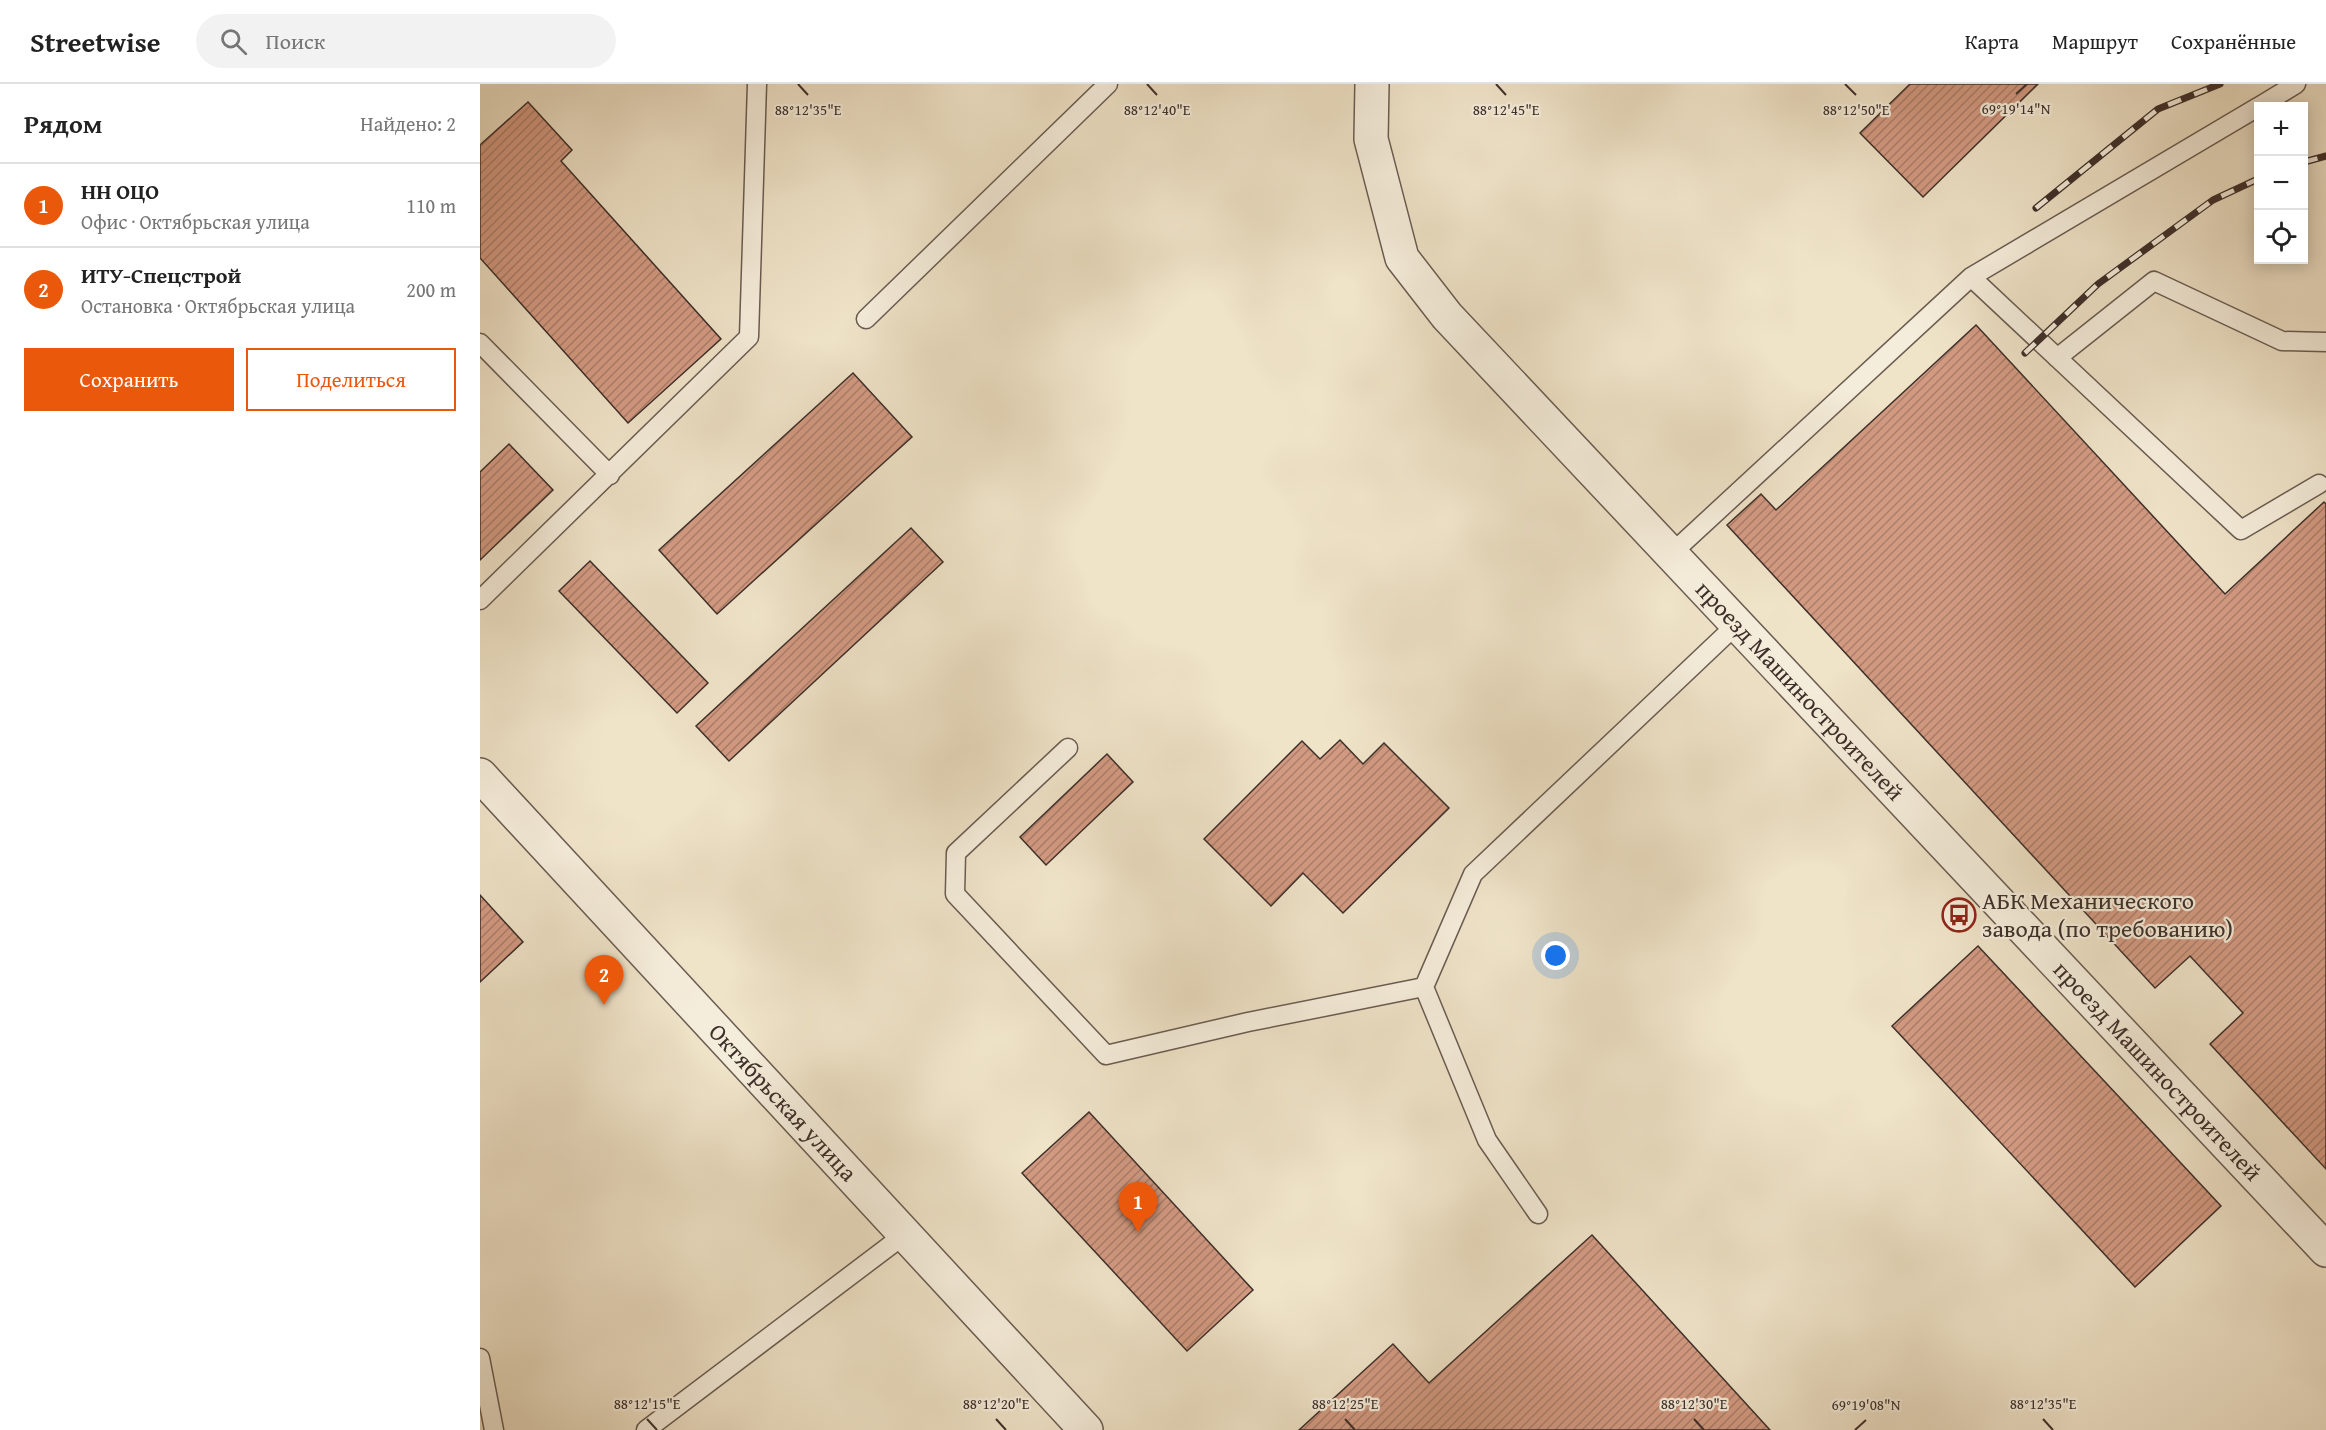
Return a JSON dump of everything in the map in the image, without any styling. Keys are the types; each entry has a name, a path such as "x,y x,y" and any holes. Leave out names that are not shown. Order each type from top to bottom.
{"street":[{"name":"проезд Машиностроителей","path":"1372,84 1371,139 1402,258 1447,316 2326,1250"},
{"name":"Октябрьская улица","path":"480,775 1086,1430"}],"lane":[{"path":"480,600 749,337 757,84"},
{"path":"866,319 1108,84"},
{"path":"2267,102 2296,84"},
{"path":"1671,554 1971,277 2254,110"},
{"path":"1971,277 2241,530 2319,484"},
{"path":"2057,358 2154,281 2282,341 2326,342"},
{"path":"480,343 610,475"},
{"path":"1538,1214 1487,1140 1424,987 1473,874 1737,624"},
{"path":"1068,748 956,853 955,894 1107,1055 1248,1022 1424,987"},
{"path":"646,1430 904,1235"},
{"path":"480,1358 494,1430"}],"building":[{"path":"1910,84 2038,84 1923,197 1860,133"},
{"path":"528,102 572,150 561,161 721,339 628,423 480,258 480,145"},
{"path":"1976,325 2225,594 2324,502 2326,504 2326,1169 2210,1044 2243,1013 2190,956 2155,988 1727,525 1761,494 1776,510"},
{"path":"853,373 912,437 717,614 659,550"},
{"path":"509,444 553,490 480,560 480,472"},
{"path":"911,528 943,562 729,761 696,726"},
{"path":"590,561 708,683 677,713 559,591"},
{"path":"1340,740 1363,764 1384,743 1449,808 1343,913 1303,873 1271,906 1204,839 1302,741 1320,759"},
{"path":"1107,754 1133,782 1046,865 1020,837"},
{"path":"480,895 523,942 480,982"},
{"path":"1978,946 2221,1206 2135,1287 1892,1026"},
{"path":"1089,1112 1253,1290 1187,1351 1022,1173"},
{"path":"1592,1235 1770,1430 1299,1430 1393,1344 1429,1383"}],"railway":[{"path":"2036,208 2158,109 2220,84"},
{"path":"2308,161 2326,156"},
{"path":"2025,353 2098,284 2213,200 2254,181"}],"place":[{"name":"АБК Механического завода (по требованию)","path":"1959,915"},
{"name":"ИТУ-Спецстрой","path":"604,1005"},
{"name":"НН ОЦО","path":"1138,1232"}]}
